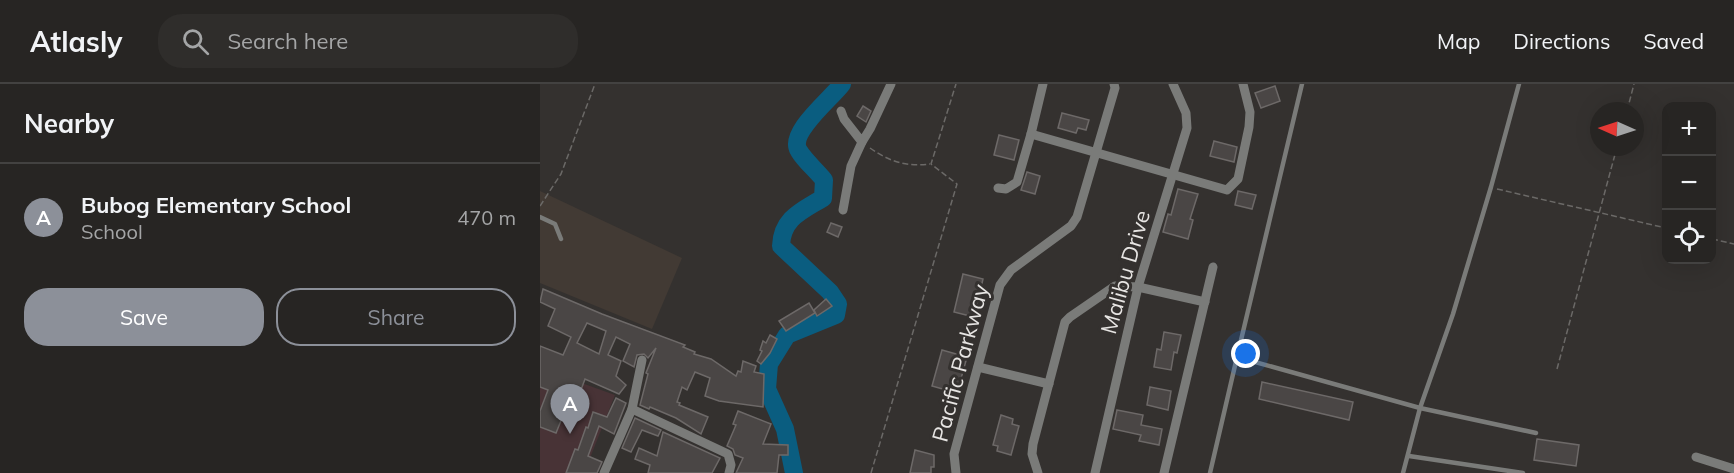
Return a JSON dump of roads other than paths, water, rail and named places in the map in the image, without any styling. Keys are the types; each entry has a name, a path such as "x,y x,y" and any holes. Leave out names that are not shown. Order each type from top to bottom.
{"street":[{"path":"843,210 851,166 891,84"},
{"path":"998,188 1006,189 1017,182 1043,84"},
{"name":"Malibu Drive","path":"1095,473 1138,287 1174,175 1187,120 1186,112 1173,84"},
{"path":"1031,134 1227,190 1238,179 1249,127 1250,112 1243,84"},
{"name":"Pacific Parkway","path":"956,473 954,454 997,295 1005,276 1075,222 1116,86"},
{"path":"841,111 844,119 862,142"},
{"path":"1164,473 1213,267"},
{"path":"1038,473 1032,454 1065,322 1115,286 1138,287 1205,302"},
{"path":"604,473 632,409 642,360"},
{"path":"978,367 1049,384"},
{"path":"632,409 728,454 731,465 729,473"},
{"path":"1696,457 1734,469"}],"lane":[{"path":"1210,473 1302,84"},
{"path":"1403,473 1420,408 1453,314 1491,188 1519,84"},
{"path":"540,217 555,224 561,239"},
{"path":"1237,357 1420,408 1536,434"},
{"path":"1408,456 1523,473"}],"waterway":[{"path":"794,473 785,429 767,389 769,364 787,335 836,315 838,304 830,292 781,246 782,236 794,216 823,198 824,180 801,155 797,144 799,135 812,116 842,84"}],"place":[{"name":"Bubog Elementary School","path":"570,434"}]}
